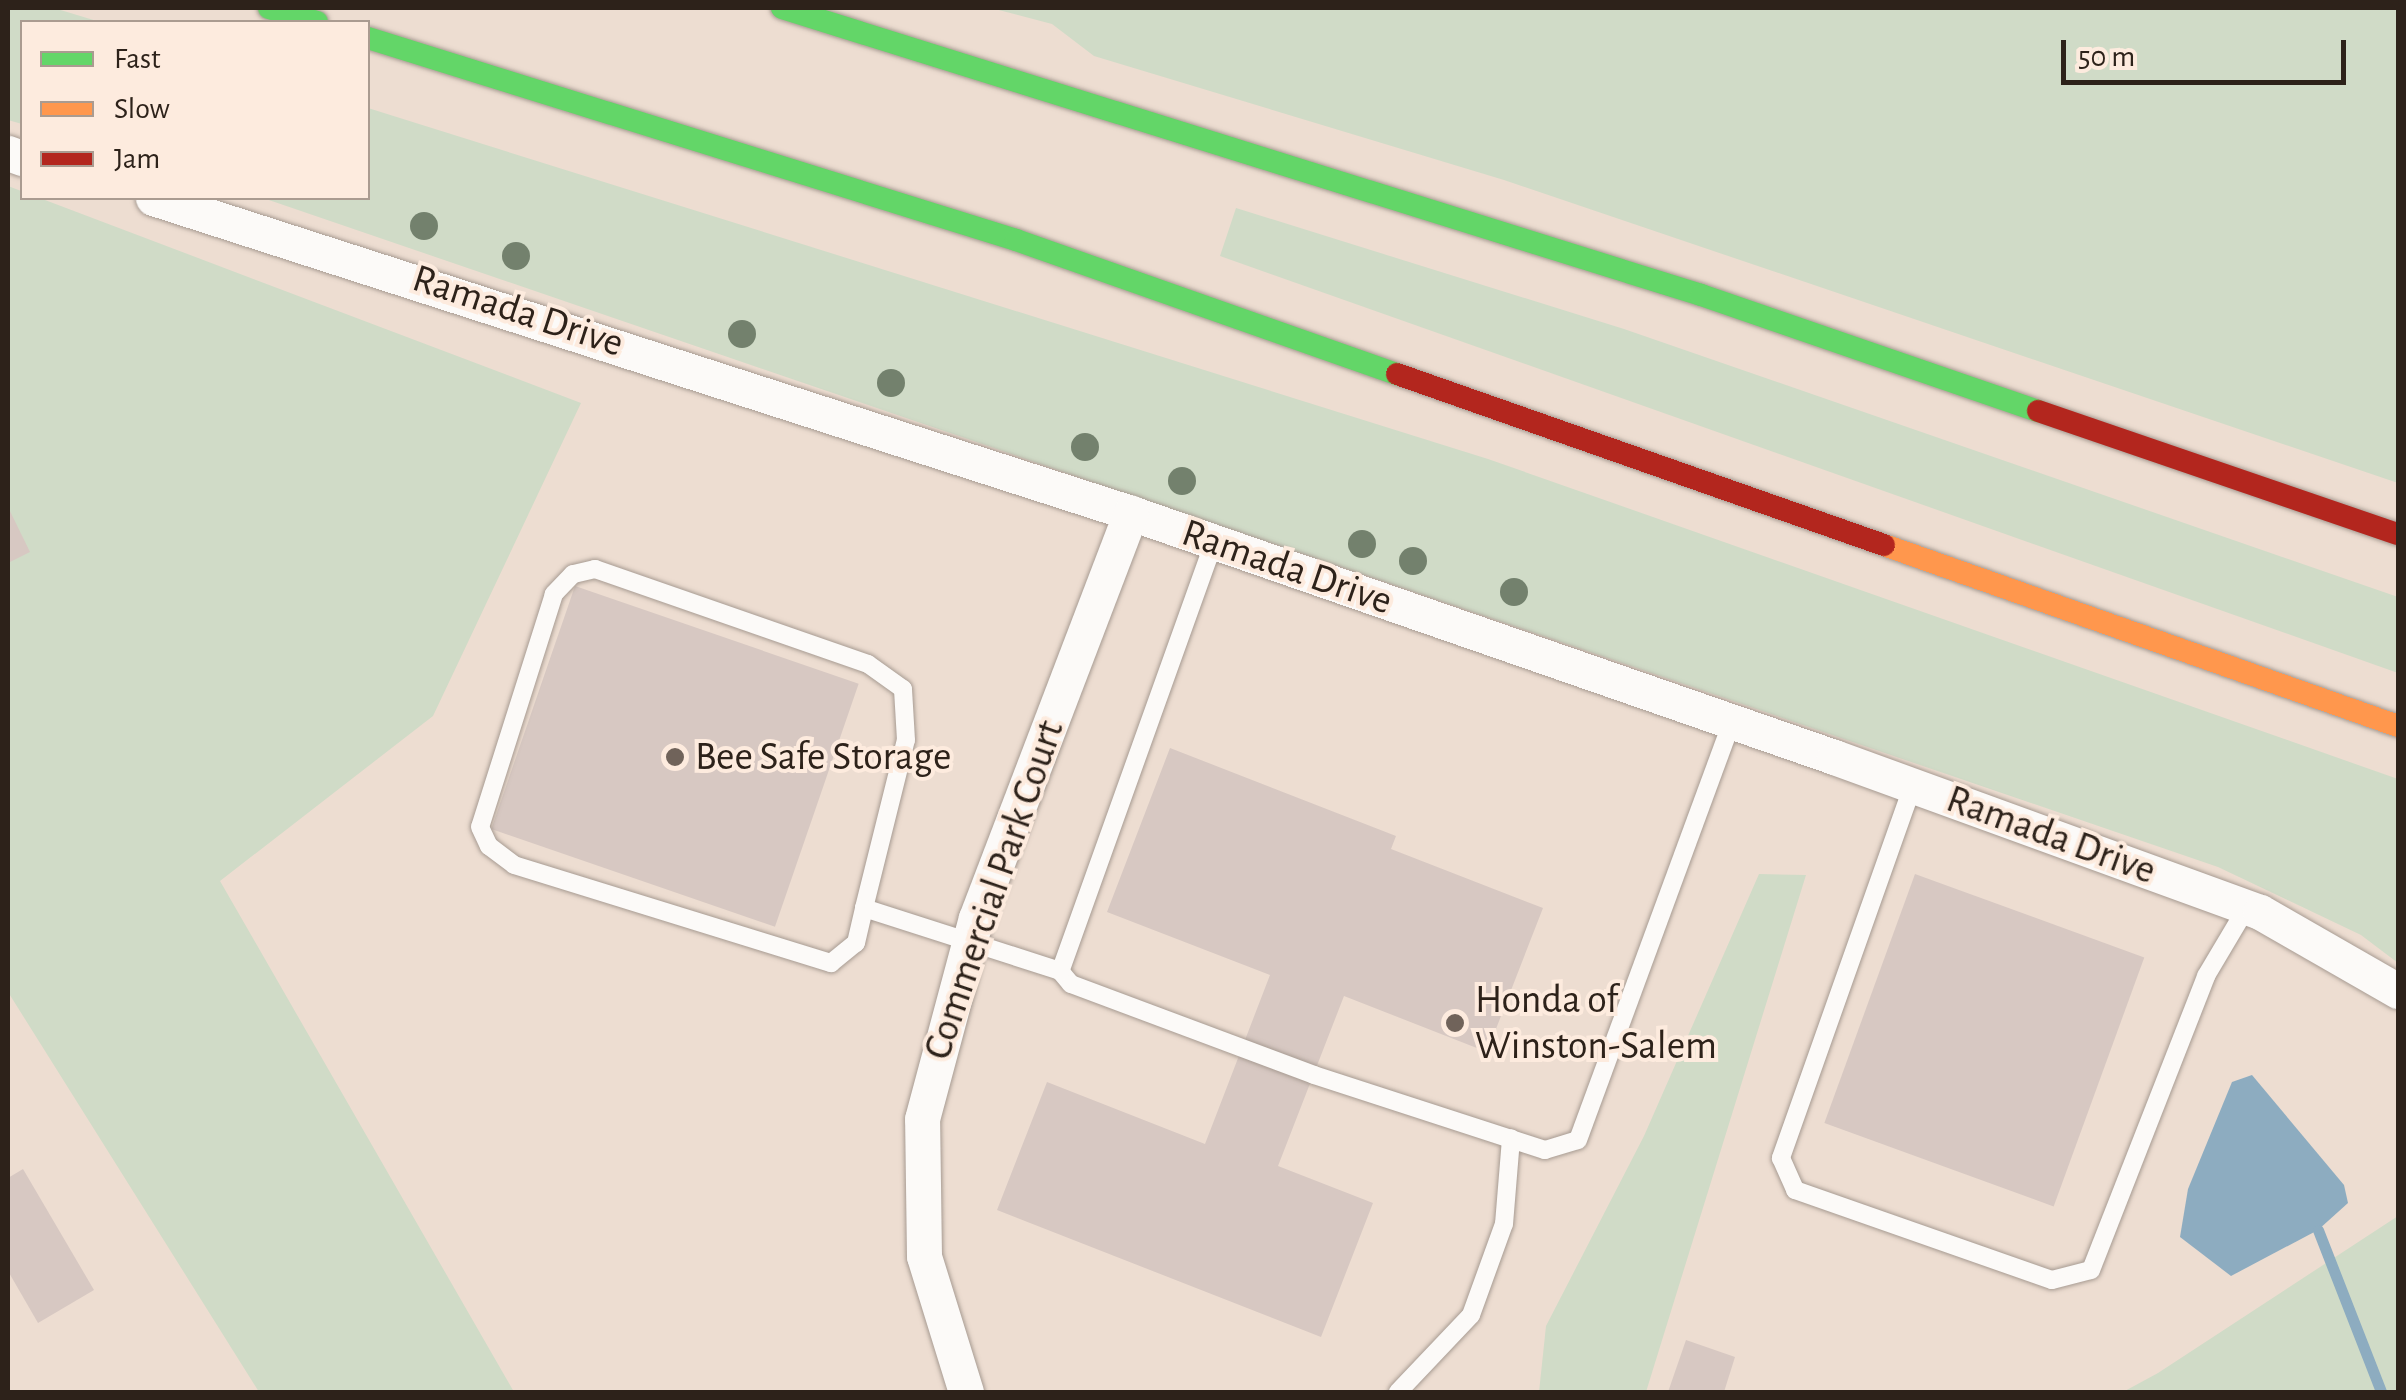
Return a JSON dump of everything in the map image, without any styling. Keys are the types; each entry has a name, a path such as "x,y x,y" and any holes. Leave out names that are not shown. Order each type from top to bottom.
{"highway":[{"path":"269,8 311,20"},
{"path":"782,8 1682,289 2398,534"},
{"path":"370,39 1016,240 2398,726"}],"street":[{"name":"Ramada Drive","path":"159,200 1130,513 1732,721 2247,907 2398,991"},
{"name":"Commercial Park Court","path":"966,1392 924,1256 917,1188 936,1050 967,947 1130,513"}],"lane":[{"path":"1214,542 1062,963 1070,984 1224,1042 1545,1150 1578,1140 1732,721"},
{"path":"595,569 868,664 903,690 906,740 864,908 856,943 831,962 514,865 489,846 480,828 554,594 574,574 595,569"},
{"path":"1913,785 1781,1158 1796,1190 2052,1280 2091,1270 2206,976 2247,907"},
{"path":"864,908 967,947 1062,963"},
{"path":"1398,1392 1470,1315 1504,1224 1511,1138"}],"green space":[{"path":"8,8 54,8 93,20 20,20 20,123 8,120"},
{"path":"991,8 2398,8 2398,483 1504,180 1094,56 1052,24"},
{"path":"370,109 1488,459 2398,779 2398,963 2361,935 2218,867 269,200 370,200"},
{"path":"8,186 20,191 20,200 45,200 581,403 433,716 220,881 514,1392 259,1392 8,992"},
{"path":"1236,208 1624,329 2398,597 2398,673 1220,256"},
{"path":"1759,874 1806,875 1646,1392 1539,1392 1546,1326 1644,1136"},
{"path":"2398,1216 2398,1392 2123,1392 2158,1373"}],"water":[{"path":"2252,1075 2344,1185 2348,1203 2318,1230 2231,1276 2180,1237 2188,1189 2232,1082"}],"building":[{"path":"8,507 30,552 8,563"},
{"name":"Bee Safe Storage","path":"575,586 859,684 775,927 491,829"},
{"name":"Honda of Winston-Salem","path":"1170,748 1396,836 1391,849 1543,908 1487,1052 1344,996 1278,1166 1373,1203 1321,1337 997,1210 1047,1082 1205,1144 1270,975 1107,912"},
{"path":"1915,874 2144,957 2054,1206 1824,1123"},
{"path":"23,1169 94,1290 38,1323 8,1271 8,1178"},
{"path":"1686,1340 1735,1357 1724,1392 1668,1392"}],"waterway":[{"path":"2318,1230 2381,1392"}],"traffic: fast":[{"path":"269,8 310,20"},
{"path":"782,8 1701,295 2038,411"},
{"path":"370,39 1016,240 1397,374"}],"traffic: slow":[{"path":"1884,545 2398,726"}],"traffic: jam":[{"path":"1397,374 1884,545"},
{"path":"2038,411 2398,534"}],"place":[{"name":"Bee Safe Storage","path":"675,757"},
{"name":"Honda of Winston-Salem","path":"1455,1023"}]}
